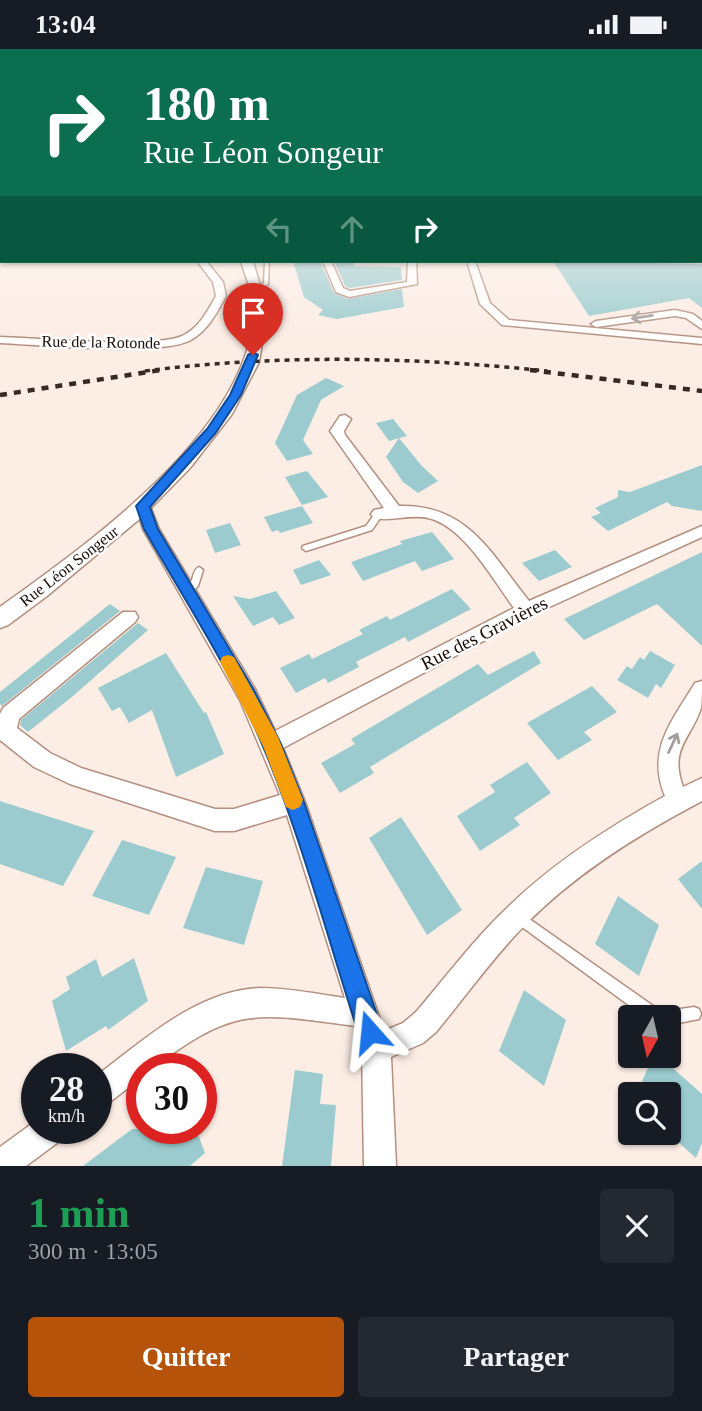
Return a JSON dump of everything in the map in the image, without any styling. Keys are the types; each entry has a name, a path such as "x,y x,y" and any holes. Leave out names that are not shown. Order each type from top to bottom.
{"street":[{"name":"Rue de la Rotonde","path":"0,340 148,345 182,340 208,320 221,296 218,282 203,263"},
{"name":"Rue Léon Songeur","path":"0,619 143,506 197,449 235,395 258,338 262,313 259,289 248,263"},
{"path":"328,263 340,290 349,294 412,284 412,263"},
{"path":"472,263 485,304 506,323 702,341"},
{"path":"579,328 675,313 689,316 702,326"},
{"path":"345,419 337,431 339,436 386,512 409,510 436,516 457,526 526,610"},
{"path":"143,506 151,529 248,695 271,744 293,802 376,1049 380,1166"},
{"name":"Rue des Gravières","path":"271,744 526,610 702,531"},
{"path":"129,617 10,714 6,732 42,760 78,777 215,820 234,820 293,802"},
{"path":"696,792 669,782 666,762 669,748 702,689"},
{"path":"376,1049 413,1033 426,1022 517,916 553,882 696,792"},
{"path":"112,1083 201,1018 228,1007 256,1002 365,1014"},
{"path":"0,1166 30,1144"}],"lane":[{"path":"259,289 266,284 267,263"},
{"path":"306,548 369,528 386,512"},
{"path":"187,592 194,586 199,570"},
{"path":"517,916 641,1005"},
{"path":"681,1015 694,1014"}],"building":[{"path":"294,263 321,263 334,293 348,299 402,289 404,307 337,319 318,315 323,310 304,297"},
{"path":"335,263 401,267 402,280 350,288 345,286"},
{"path":"554,263 702,264 702,308 689,298 589,316"},
{"path":"326,378 344,386 321,400 303,440 313,454 287,461 275,443 297,395"},
{"path":"393,419 407,436 389,441 376,423"},
{"path":"399,438 438,481 418,493 403,482 386,457"},
{"path":"702,465 702,511 672,506 667,502 608,531 591,517 601,513 595,508 618,497 618,490 630,492"},
{"path":"307,471 328,497 302,505 285,477"},
{"path":"302,506 313,523 280,533 278,530 272,532 264,517"},
{"path":"230,523 241,545 215,553 206,530"},
{"path":"432,532 454,559 422,571 415,561 363,581 351,562 402,544 400,541"},
{"path":"555,550 572,567 539,581 522,563"},
{"path":"702,552 702,646 657,604 584,640 564,619"},
{"path":"319,560 331,575 301,585 293,570"},
{"path":"452,589 471,609 408,642 405,637 356,662 359,667 328,683 325,678 296,693 280,668 309,654 312,659 363,634 359,630 387,616 390,620"},
{"path":"276,591 295,618 279,625 273,617 253,626 233,596 250,599"},
{"path":"110,604 120,611 2,706 0,704 0,692"},
{"path":"138,623 148,630 73,696 28,732 20,725 21,720"},
{"path":"534,651 541,663 370,767 374,773 340,793 321,763 355,744 351,739 478,664 488,675"},
{"path":"650,651 675,665 661,688 656,684 648,698 617,680 627,666 632,669 640,657 644,660"},
{"path":"166,653 204,713 206,712 224,754 176,777 152,710 129,723 120,707 112,711 98,688"},
{"path":"592,686 617,712 584,732 592,740 558,760 527,723"},
{"path":"527,762 551,793 514,818 520,825 480,851 457,816 495,792 490,785"},
{"path":"0,801 94,831 63,886 0,864"},
{"path":"401,817 462,910 427,935 369,838"},
{"path":"122,840 176,857 149,915 92,896"},
{"path":"702,861 702,909 678,879"},
{"path":"206,867 263,881 244,945 183,928"},
{"path":"618,896 659,925 639,976 595,944"},
{"path":"134,958 148,1001 108,1030 106,1026 66,1051 52,1001 70,989 66,977 96,959 102,977"},
{"path":"524,990 566,1020 544,1086 499,1051"},
{"path":"648,1068 673,1068 702,1094 702,1143 696,1158 681,1145 681,1082 642,1082"},
{"path":"295,1070 323,1074 320,1104 336,1105 331,1166 282,1166"},
{"path":"126,1134 126,1144 202,1144 205,1153 190,1166 83,1166"}],"railway":[{"path":"145,371 246,362 346,359 547,371"},
{"path":"0,395 161,370"},
{"path":"530,370 702,391"}],"slow traffic":[{"path":"228,662 248,695 293,800"}],"route":[{"path":"253,355 235,395 211,432 143,506 151,529 248,695 271,744 350,967 370,1032"}]}
